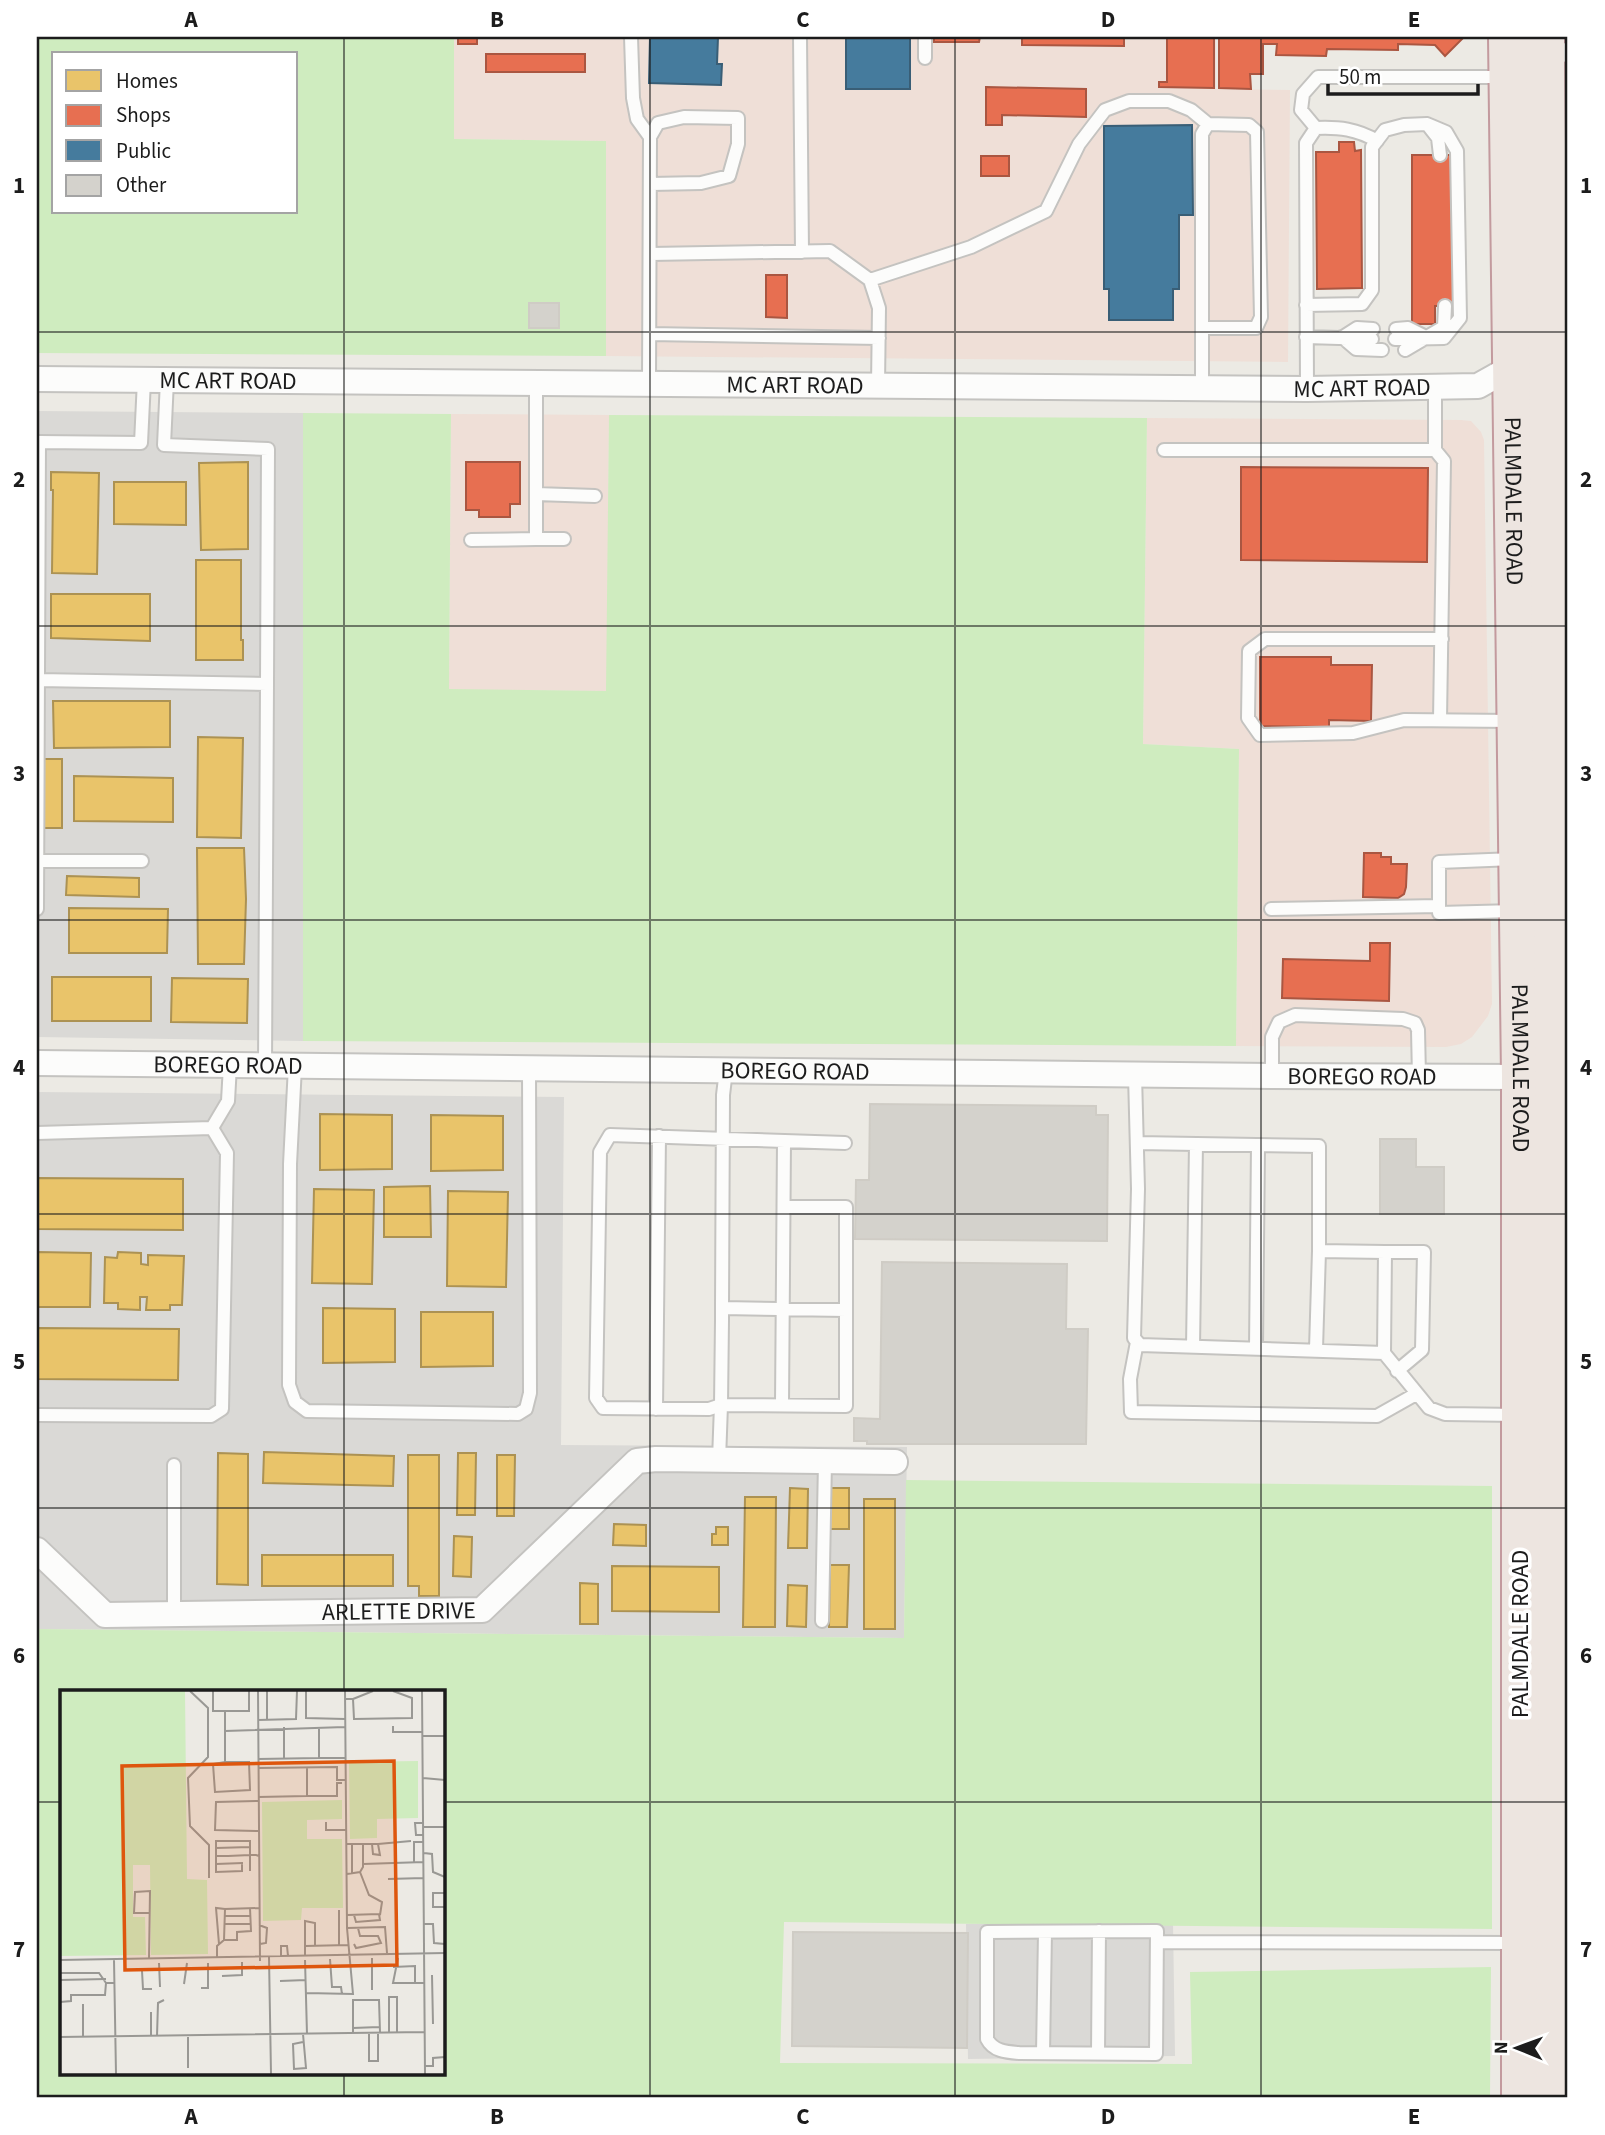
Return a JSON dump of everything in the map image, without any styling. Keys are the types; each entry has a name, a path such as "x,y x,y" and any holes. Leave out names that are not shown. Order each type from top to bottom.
{"highway":[{"name":"PALMDALE ROAD","path":"1508,37 1527,79 1552,198 1553,356 1554,524 1546,720 1547,1006 1538,1077 1520,1415 1521,2098"},
{"name":"PALMDALE ROAD","path":"1545,37 1527,79 1512,367 1546,720 1518,859 1519,911 1547,1006"},
{"name":"PALMDALE ROAD","path":"1538,1077 1562,1217 1561,2010 1555,2098"}],"street":[{"name":"MC ART ROAD","path":"37,379 1307,389 1478,386 1512,367 1553,356"},
{"name":"BOREGO ROAD","path":"37,1063 1538,1077"},
{"name":"ARLETTE DRIVE","path":"37,1550 105,1615 482,1610 637,1461 895,1462"}],"lane":[{"path":"631,37 633,98 637,119 650,137"},
{"path":"800,37 802,252"},
{"path":"925,37 925,58"},
{"path":"1316,128 1301,110 1303,94 1318,78 1527,79 1568,48"},
{"path":"870,280 971,247 1046,211 1079,144 1105,110 1129,101 1169,101 1191,110 1208,124 1249,125 1257,132 1261,317 1256,328 1203,328"},
{"path":"649,383 650,137 658,122 684,117 738,118 738,144 729,176 701,183 651,184"},
{"path":"1202,390 1202,134 1208,124"},
{"path":"1306,305 1362,304 1372,290 1372,147 1385,130 1404,125 1427,124 1446,132 1457,151 1460,318 1444,338 1428,338 1408,328 1396,334"},
{"path":"1427,124 1438,138 1440,155"},
{"path":"1316,128 1337,127 1361,132 1377,141"},
{"path":"1307,389 1307,143 1316,128"},
{"path":"651,254 830,251 870,280 879,308 878,385"},
{"path":"1405,350 1444,327 1445,306"},
{"path":"650,334 879,338"},
{"path":"1306,337 1373,334"},
{"path":"1342,337 1356,349 1382,350"},
{"path":"37,909 39,442 141,443 155,380"},
{"path":"155,380 164,445 268,449 265,1066"},
{"path":"536,383 536,539"},
{"path":"1435,386 1435,450 1444,461 1440,720"},
{"path":"1164,450 1435,450"},
{"path":"536,494 595,496"},
{"path":"471,540 564,539"},
{"path":"1442,639 1265,639 1249,651 1248,718 1260,735 1353,733 1404,720 1546,720"},
{"path":"38,680 267,684"},
{"path":"1439,909 1439,862 1518,859"},
{"path":"37,861 142,861"},
{"path":"1271,909 1519,911"},
{"path":"1272,1076 1272,1037 1279,1022 1295,1015 1403,1019 1415,1023 1418,1030 1419,1077"},
{"path":"212,1128 228,1101 230,1065"},
{"path":"295,1066 290,1164 289,1316 289,1385 295,1402 307,1410 518,1414 526,1409 530,1393 529,1068"},
{"path":"719,1460 726,1070"},
{"path":"1135,1075 1137,1143 1134,1338 1137,1342 1140,1345 1384,1353"},
{"path":"37,1133 212,1128"},
{"path":"37,1415 211,1416 222,1409 227,1153 212,1128"},
{"path":"784,1207 846,1208 846,1405 721,1405 709,1409 603,1408 596,1398 600,1152 610,1135 845,1143"},
{"path":"656,1409 659,1136"},
{"path":"782,1405 784,1141"},
{"path":"1137,1143 1319,1146 1316,1349"},
{"path":"1193,1347 1196,1144"},
{"path":"1256,1348 1258,1145"},
{"path":"1319,1251 1424,1252 1422,1350 1397,1371"},
{"path":"1385,1252 1384,1353 1416,1394 1429,1408 1445,1414 1520,1415"},
{"path":"722,1308 846,1310"},
{"path":"1137,1342 1130,1379 1131,1412 1377,1416 1416,1394"},
{"path":"822,1621 825,1461"},
{"path":"174,1465 174,1614"},
{"path":"1098,2053 1099,1931"},
{"path":"1099,1931 1157,1931 1156,2054 1043,2053 1000,2050 991,2046 987,2039 987,1932 1099,1931"},
{"path":"1043,2053 1045,1932"},
{"path":"1157,1942 1521,1943"}],"shaded area":[{"path":"454,37 1216,37 1216,89 1290,90 1288,362 606,356 606,141 454,139"},
{"path":"37,411 303,413 303,1041 37,1037"},
{"path":"451,414 609,415 607,691 449,690"},
{"path":"1147,418 1461,420 1471,421 1481,432 1484,440 1492,1004 1488,1016 1472,1037 1461,1044 1446,1047 1236,1046 1239,749 1143,744"},
{"path":"37,1092 564,1097 561,1445 907,1447 904,1638 37,1629"},
{"path":"1173,1922 1175,2056 968,2059 966,1924"}],"green space":[{"path":"37,37 454,37 454,139 606,141 606,356 37,353"},
{"path":"303,413 451,414 449,689 606,691 609,415 1147,418 1143,744 1239,749 1236,1046 303,1041"},
{"path":"906,1480 1492,1486 1492,1929 784,1922 780,2063 1192,2064 1190,1972 1491,1967 1490,2098 37,2098 37,1629 904,1638"}],"building: Homes":[{"path":"248,462 248,549 201,550 199,463"},
{"path":"51,472 99,473 97,574 52,573"},
{"path":"114,482 186,482 186,525 114,524"},
{"path":"196,560 241,560 243,660 196,660"},
{"path":"51,594 150,594 150,641 51,638"},
{"path":"53,701 170,701 170,747 54,748"},
{"path":"198,737 243,738 241,838 197,837"},
{"path":"42,759 62,759 62,828 42,828"},
{"path":"74,776 173,778 173,822 74,821"},
{"path":"197,848 244,848 244,964 198,964"},
{"path":"67,876 139,878 139,897 66,895"},
{"path":"69,908 168,909 167,953 69,953"},
{"path":"52,977 151,977 151,1021 52,1021"},
{"path":"172,978 248,979 247,1023 171,1022"},
{"path":"320,1114 392,1115 392,1169 320,1170"},
{"path":"431,1115 503,1116 503,1170 431,1171"},
{"path":"37,1178 183,1179 183,1230 37,1229"},
{"path":"430,1186 431,1237 384,1237 384,1187"},
{"path":"314,1189 374,1190 372,1284 312,1283"},
{"path":"448,1191 508,1192 506,1287 447,1286"},
{"path":"37,1252 91,1253 90,1307 37,1307"},
{"path":"118,1252 141,1253 141,1264 148,1265 148,1255 184,1256 182,1305 170,1305 170,1310 146,1310 147,1297 140,1297 140,1310 118,1309 118,1303 104,1303 105,1257 117,1258"},
{"path":"323,1308 395,1309 395,1362 323,1363"},
{"path":"421,1312 493,1312 493,1366 421,1367"},
{"path":"37,1328 179,1329 178,1380 37,1379"},
{"path":"264,1452 394,1456 393,1486 263,1483"},
{"path":"218,1453 248,1454 248,1585 217,1584"},
{"path":"458,1453 476,1453 475,1515 457,1515"},
{"path":"408,1455 439,1455 439,1596 419,1596 419,1586 408,1586"},
{"path":"497,1455 515,1455 514,1516 497,1516"},
{"path":"790,1488 808,1489 807,1548 788,1548"},
{"path":"830,1488 849,1488 849,1529 830,1529"},
{"path":"745,1497 776,1497 775,1627 743,1627"},
{"path":"864,1499 895,1499 895,1629 864,1629"},
{"path":"614,1524 646,1525 646,1546 613,1545"},
{"path":"716,1527 728,1527 728,1545 712,1545 712,1534 716,1534"},
{"path":"454,1536 472,1537 471,1577 453,1576"},
{"path":"262,1555 393,1555 393,1586 262,1586"},
{"path":"830,1565 849,1565 847,1627 829,1627"},
{"path":"612,1566 719,1567 719,1612 612,1611"},
{"path":"580,1583 598,1584 598,1624 580,1624"},
{"path":"788,1585 807,1586 806,1627 787,1626"}],"building: Shops":[{"path":"458,37 477,37 477,44 458,44"},
{"path":"934,37 980,37 979,42 934,42"},
{"path":"1022,37 1124,37 1124,46 1022,45"},
{"path":"1167,37 1214,37 1214,88 1159,87 1159,82 1167,82"},
{"path":"1219,37 1464,37 1445,56 1435,45 1398,44 1398,50 1327,49 1326,56 1276,55 1277,44 1263,44 1263,74 1250,74 1251,89 1219,88"},
{"path":"486,54 585,54 585,72 486,72"},
{"path":"986,87 1086,89 1086,117 1002,115 1002,125 986,125"},
{"path":"1339,142 1354,142 1355,151 1361,150 1362,288 1317,289 1316,152 1339,152"},
{"path":"1412,155 1453,155 1453,306 1435,306 1435,324 1412,324"},
{"path":"981,156 1009,156 1009,176 981,176"},
{"path":"766,275 787,275 787,318 766,317"},
{"path":"466,462 520,462 520,504 510,504 510,517 479,517 479,510 466,510"},
{"path":"1241,467 1428,468 1427,562 1241,560"},
{"path":"1260,657 1331,657 1331,665 1372,665 1371,721 1329,720 1329,727 1260,726"},
{"path":"1364,853 1381,853 1381,857 1391,857 1391,864 1407,864 1404,894 1398,898 1363,897"},
{"path":"1370,943 1390,943 1389,1001 1282,998 1283,959 1370,961"}],"building: Public":[{"path":"650,37 718,37 717,64 722,64 721,85 649,83"},
{"path":"846,37 910,37 910,89 846,89"},
{"path":"1192,125 1193,215 1179,215 1179,289 1173,289 1173,320 1109,320 1109,289 1104,289 1104,126"}],"building: Other":[{"path":"529,303 559,303 559,328 529,328"},
{"path":"870,1104 1096,1106 1096,1115 1108,1115 1107,1241 855,1239 856,1180 869,1180"},
{"path":"1380,1139 1416,1139 1416,1167 1444,1167 1444,1214 1380,1214"},
{"path":"882,1262 1067,1264 1066,1329 1088,1329 1086,1444 867,1444 867,1441 854,1441 854,1418 880,1419"},
{"path":"793,1932 968,1933 967,2048 792,2046"}]}
